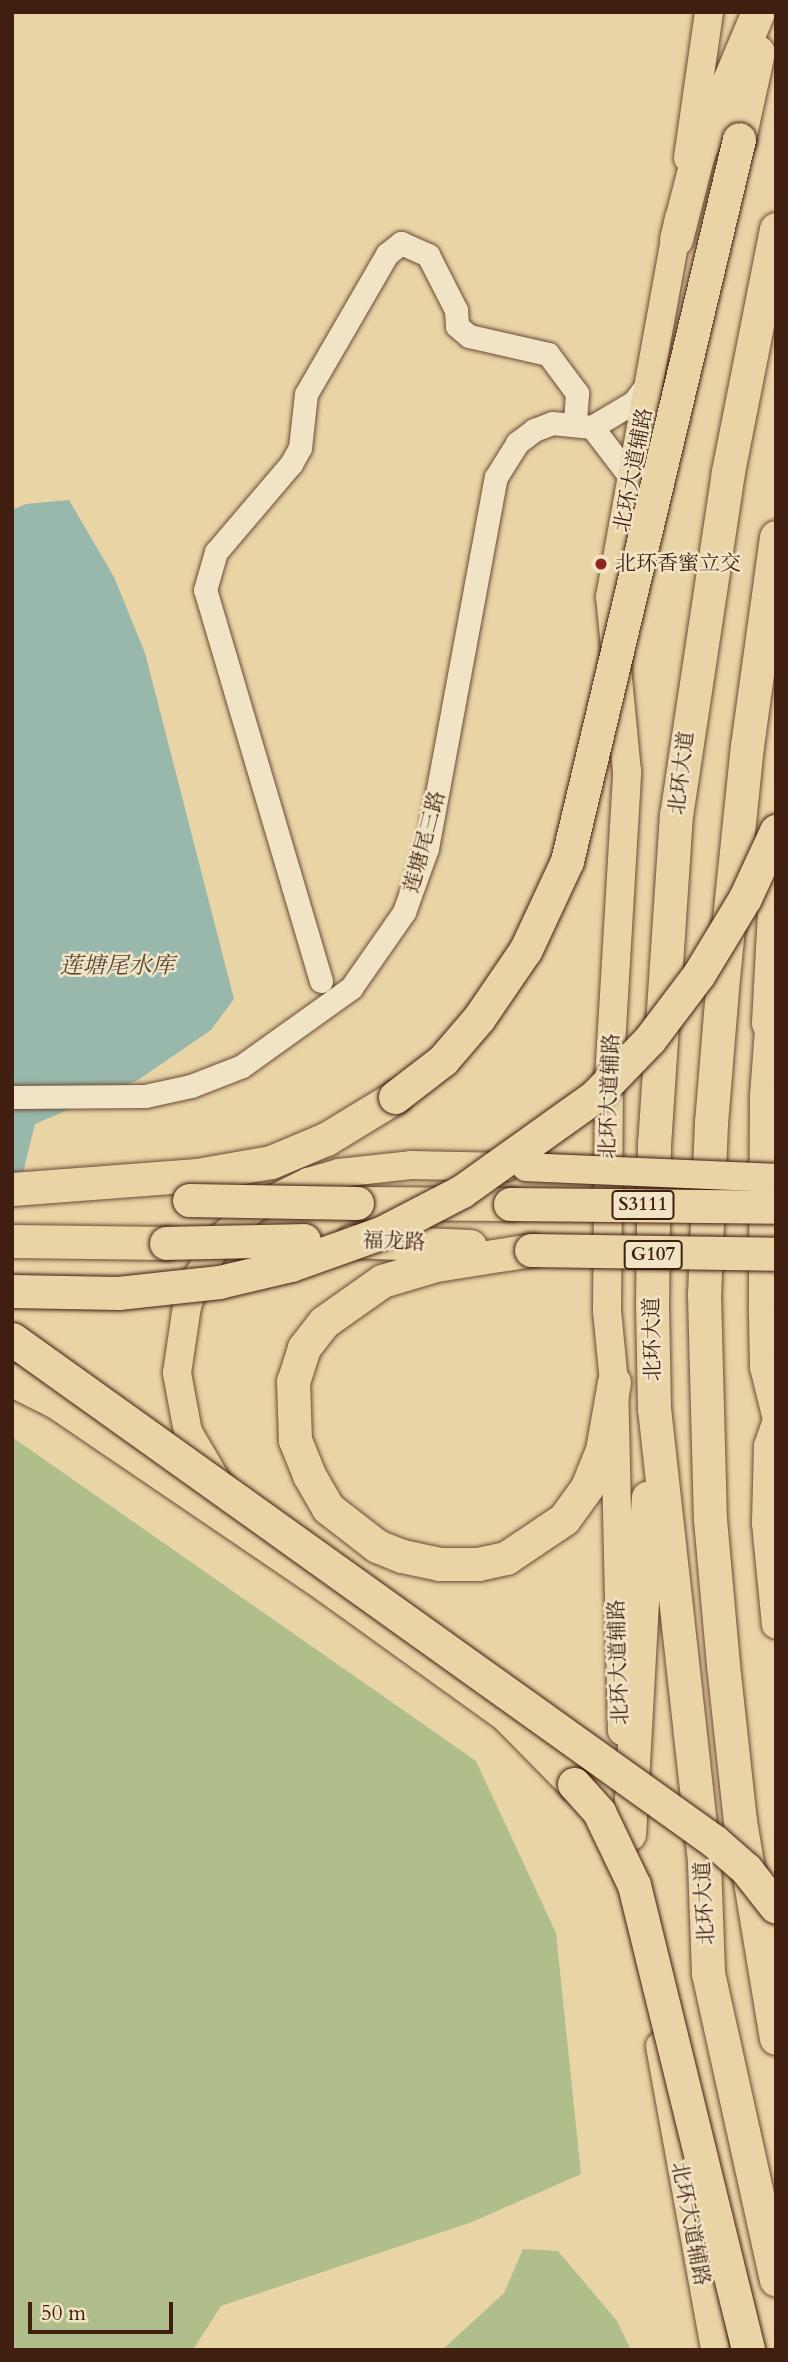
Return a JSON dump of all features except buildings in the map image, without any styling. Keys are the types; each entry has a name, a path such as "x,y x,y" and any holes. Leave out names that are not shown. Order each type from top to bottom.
{"highway":[{"path":"677,239 698,154 758,12"},
{"path":"12,1189 117,1189 271,1162 326,1139 395,1097 443,1060 479,1018 526,948 567,861 739,139 766,12"},
{"name":"北环大道","path":"776,229 728,472 676,814 654,1143 654,1408 701,1837 708,1973 776,2280"},
{"name":"北环大道","path":"775,556 747,745 723,977 711,1122 704,1294 710,1519 723,1665 740,1821 776,2038"},
{"path":"12,1291 118,1293 219,1282 290,1265 381,1233 462,1191 595,1096 650,1039 699,974 745,898 776,831"},
{"path":"768,1024 776,874"},
{"name":"福龙路","path":"12,1197 117,1189 189,1200 776,1207"},
{"name":"福龙路","path":"12,1241 166,1243 304,1240 530,1250 776,1254"},
{"path":"530,1250 436,1265 382,1281 324,1322 304,1348 293,1381 295,1440 309,1475 328,1508 377,1546 402,1556 439,1564 478,1564 506,1558 564,1520 587,1487 602,1450 614,1382"},
{"path":"12,1339 714,1841 746,1869 776,1907"},
{"path":"12,1380 56,1402 259,1538 506,1716 599,1812 634,1885 748,2350"},
{"path":"629,1835 654,1408"}],"main road":[{"name":"北环大道辅路","path":"709,12 677,239 654,375 631,478 610,597 627,772 609,1079 607,1311 614,1382 616,1598 629,1835 680,2179 715,2350"},
{"path":"776,976 768,1024 764,1341 764,1367 776,1415"},
{"path":"259,1538 200,1456 188,1432 177,1373 187,1306 198,1276 222,1237 253,1209 308,1182 338,1173 411,1165 776,1178"},
{"path":"776,1423 768,1446 766,1523 776,1625"}],"street":[{"path":"321,981 205,590 216,552 291,464 300,448 306,394 387,254 401,243 428,255 456,310 457,326 469,336 548,354 577,393 584,426 631,478"},
{"path":"584,426 634,402 654,375"},
{"name":"莲塘尾三路","path":"12,1097 125,1097 169,1092 242,1066 330,1007 386,943 409,902 427,848 496,477 517,443 534,430 552,423 584,426"}],"green space":[{"path":"12,1437 476,1761 556,1933 581,2174 472,2222 221,2306 193,2350 12,2350"},
{"path":"523,2249 558,2251 617,2321 631,2350 442,2350 504,2293"}],"water":[{"name":"莲塘尾水库","path":"69,500 114,577 145,653 234,999 211,1030 138,1080 35,1124 12,1218 12,510 26,504"}],"place":[{"name":"北环香蜜立交","path":"601,564"}]}
